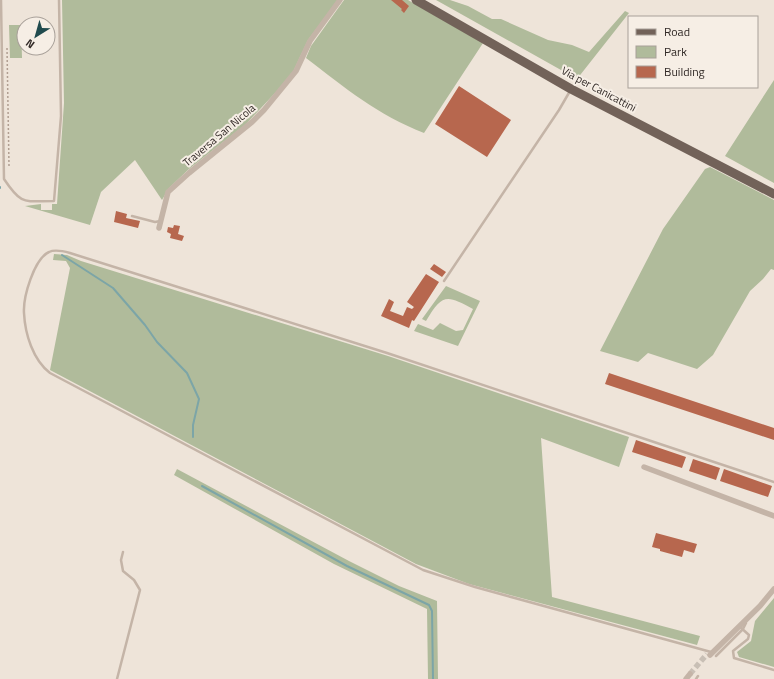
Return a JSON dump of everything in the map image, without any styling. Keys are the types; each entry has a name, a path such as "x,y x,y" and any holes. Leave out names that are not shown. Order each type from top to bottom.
{"main road":[{"name":"Via per Canicattini","path":"416,0 571,89 774,194"},
{"name":"Via per Canicattini","path":"428,0 574,84 774,188"}],"street":[{"name":"Traversa San Nicola","path":"159,228 168,192 252,122 264,110 296,71 310,41 340,0"},
{"path":"644,467 774,516"},
{"path":"711,654 741,628 774,589"},
{"path":"711,654 729,630 751,615"},
{"path":"686,679 693,677"}],"lane":[{"path":"1,0 1,107 4,179 18,199 24,201 54,201 61,116 59,0"},
{"path":"444,281 559,110 571,89"},
{"path":"0,152 4,151"},
{"path":"132,216 155,222 160,221"},
{"path":"711,654 475,587 423,570 55,376 38,362 25,323 24,303 31,280 40,261 47,253 63,251 387,353 774,482"},
{"path":"117,679 140,590 134,580 123,571 121,560 123,552"},
{"path":"741,628 748,635 748,639 733,651 734,658 774,670"}],"green space":[{"path":"62,0 338,0 308,40 293,72 245,125 189,169 169,188 162,200 135,160 101,192 90,225 25,206 41,204 41,210 52,210 52,204 57,204 64,103"},
{"path":"344,0 408,0 483,43 424,133 407,126 362,100 306,58 311,46"},
{"path":"436,0 450,0 468,6 492,19 501,19 548,40 572,45 589,52 625,11 629,13 577,79"},
{"path":"9,25 16,25 16,56 22,56 22,58 10,58"},
{"path":"774,80 774,183 725,156"},
{"path":"710,167 774,200 774,270 771,269 750,291 713,355 697,369 648,353 638,362 600,351 663,229 705,169"},
{"path":"54,254 67,255 81,261 388,356 629,437 619,467 541,438 552,597 700,636 697,645 469,584 416,564 50,370 70,268 66,261 53,260"},
{"path":"446,286 480,301 458,346 414,331 418,324 433,330 440,323 456,331 463,330 473,309 450,299 441,301 426,321 422,319"},
{"path":"177,469 349,561 399,586 437,601 438,679 428,679 427,609 334,564 174,475"},
{"path":"774,598 774,667 739,657 737,652 751,641 755,621"}],"building":[{"path":"391,0 402,0 409,6 404,13 401,10 402,9"},
{"path":"459,86 511,120 487,157 435,124"},
{"path":"116,211 127,214 126,218 140,221 138,228 114,222"},
{"path":"174,225 180,226 178,234 184,236 182,241 170,238 171,234 167,232 168,227 173,228"},
{"path":"434,264 446,272 442,277 430,269"},
{"path":"426,274 439,282 414,321 412,320 409,328 381,316 389,299 394,302 390,311 403,316 407,307 412,309 414,307 407,302"},
{"path":"609,373 774,428 774,440 605,384"},
{"path":"636,440 686,457 682,468 632,452"},
{"path":"693,459 720,468 716,480 689,471"},
{"path":"724,469 772,486 768,497 720,481"},
{"path":"656,533 697,544 694,553 684,550 682,557 660,551 660,549 652,547"}],"waterway":[{"path":"62,255 113,288 145,325 157,342 187,373 199,399 193,425 193,437"},
{"path":"202,486 347,566 429,605 432,611 433,679"}],"tunnel":[{"path":"690,674 707,654"}]}
